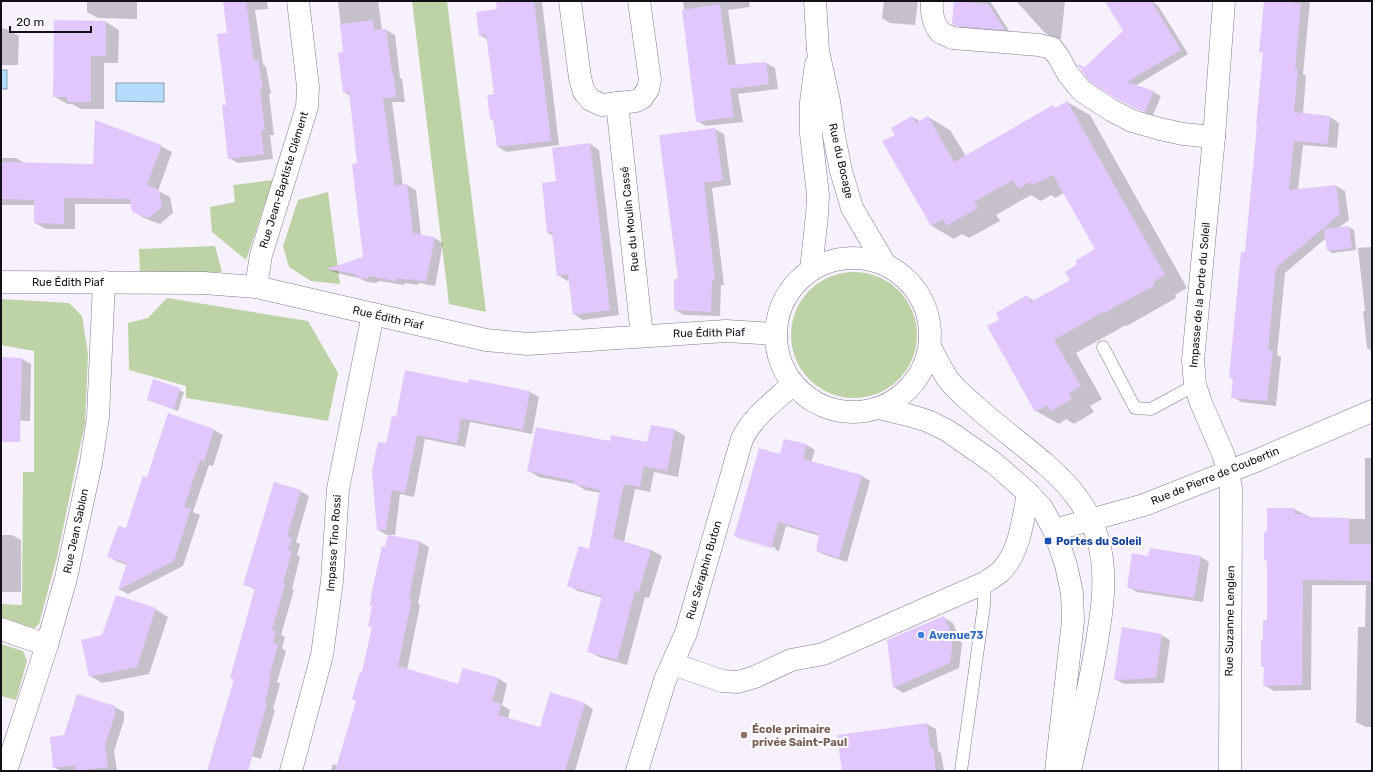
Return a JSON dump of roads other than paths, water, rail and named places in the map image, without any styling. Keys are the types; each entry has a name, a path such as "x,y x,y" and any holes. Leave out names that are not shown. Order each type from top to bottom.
{"street":[{"name":"Rue Jean-Baptiste Clément","path":"256,287 261,255 307,107 308,87 298,1"},
{"path":"570,1 580,78 584,92 591,100 602,105 636,101 642,98 648,89 650,80 639,1"},
{"name":"Rue du Bocage","path":"815,1 818,51 830,101 837,150 852,208 885,264"},
{"path":"932,1 932,10 935,21 941,32 952,38 1040,45 1052,48 1068,74 1082,91 1111,110 1132,121 1160,130 1214,137"},
{"name":"Impasse de la Porte du Soleil","path":"1224,1 1214,137 1193,360 1195,385 1201,403 1224,456 1228,472"},
{"name":"Rue du Bocage","path":"811,270 818,195 811,134 810,102 818,51"},
{"name":"Rue du Moulin Cassé","path":"617,103 642,336"},
{"path":"847,258 867,259 885,264 911,284 927,313 930,330 930,347 924,367 913,384 897,399 878,408 855,413 832,410 811,400 793,384 784,369 778,352 776,334 778,315 786,298 797,282 811,270 829,262 847,258"},
{"name":"Rue Édith Piaf","path":"1,282 204,283 256,287 486,340 528,344 726,331 776,334"},
{"name":"Rue Jean Sablon","path":"6,771 47,645 66,578 90,463 99,403 104,282"},
{"name":"Impasse Tino Rossi","path":"291,771 322,655 332,581 338,489 373,314"},
{"path":"930,347 948,379 960,393 981,412 1046,464 1069,487 1081,502 1098,539 1102,559 1104,590 1101,621 1090,684 1070,771"},
{"name":"Rue Séraphin Buton","path":"637,771 665,680 686,633 742,439 753,421 793,384"},
{"path":"878,408 921,419 948,431 994,463 1028,493 1042,508 1054,530 1066,565 1072,593 1073,621 1056,771"},
{"name":"Rue de Pierre de Coubertin","path":"1054,530 1144,504 1228,472 1372,411"},
{"name":"Rue Suzanne Lenglen","path":"1228,472 1231,488 1230,771"},
{"path":"673,664 722,681 738,682 755,677 791,660 823,654 984,584 1000,572 1009,560 1018,540 1028,493"},
{"path":"1,629 47,645"}],"lane":[{"path":"1103,347 1136,408 1151,409 1195,385"},
{"path":"961,771 984,605 984,584"}],"water":[{"path":"1,70 7,70 7,89 1,89"},
{"path":"116,83 164,83 164,102 116,101"}],"place":[{"name":"Portes du Soleil","path":"1048,541"},
{"name":"Avenue73","path":"921,635"},
{"name":"École primaire privée Saint-Paul","path":"744,735"}]}
